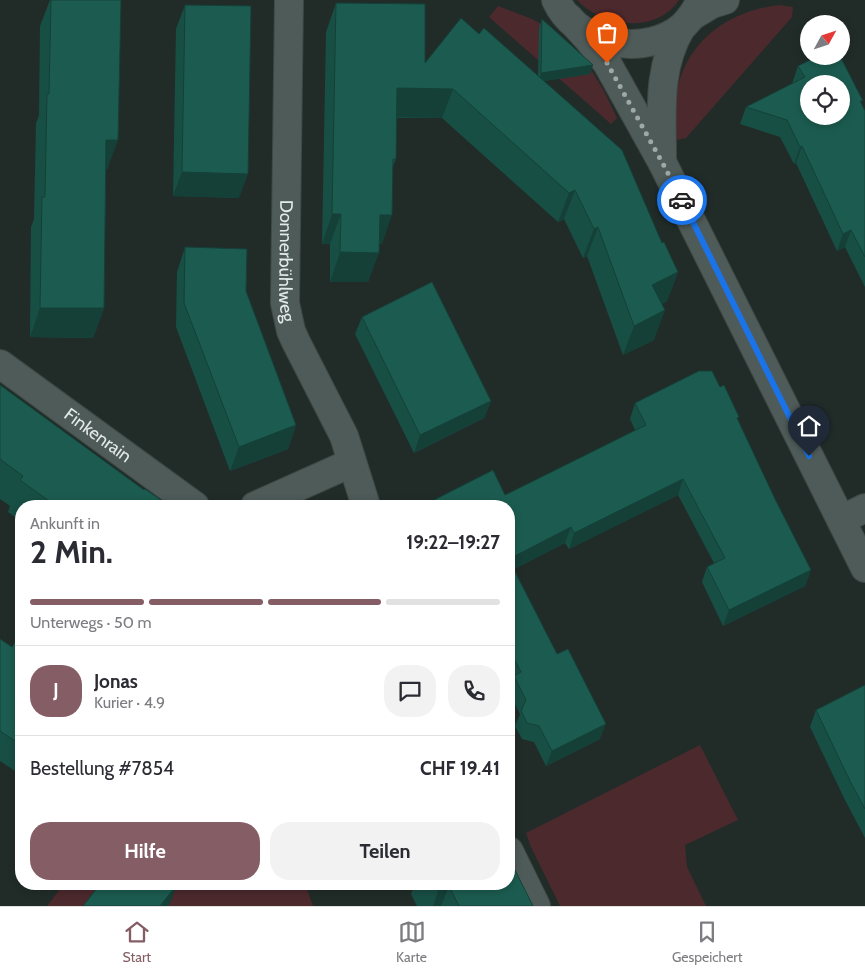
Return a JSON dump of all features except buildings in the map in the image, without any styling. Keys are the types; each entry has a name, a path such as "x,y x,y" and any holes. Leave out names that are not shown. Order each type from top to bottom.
{"street":[{"name":"Donnerbühlweg","path":"289,0 285,303 291,331 344,436 364,500"},
{"path":"533,0 563,10 586,32 608,42 627,44 649,42 666,37 692,15 712,4 725,0"},
{"path":"563,10 607,63 662,162 865,568"},
{"path":"662,162 661,91 664,70 672,43 692,15"},
{"name":"Finkenrain","path":"0,364 187,500"},
{"path":"268,500 351,463"},
{"path":"841,520 865,508"},
{"path":"515,863 536,906"}],"shaded area":[{"path":"577,0 679,0 669,11 657,18 629,23 601,17"},
{"path":"780,5 793,7 792,17 686,138 677,140 675,113 677,91 683,71 693,53 705,38 721,25 759,9"},
{"path":"498,6 532,19 546,27 590,68 617,118 611,124 489,17"},
{"path":"700,745 738,820 685,845 687,867 706,906 560,906 526,833"},
{"path":"59,890 307,890 313,906 47,906"}],"way so far":[{"path":"607,63 682,200"}],"route":[{"path":"682,200 809,456"}]}
